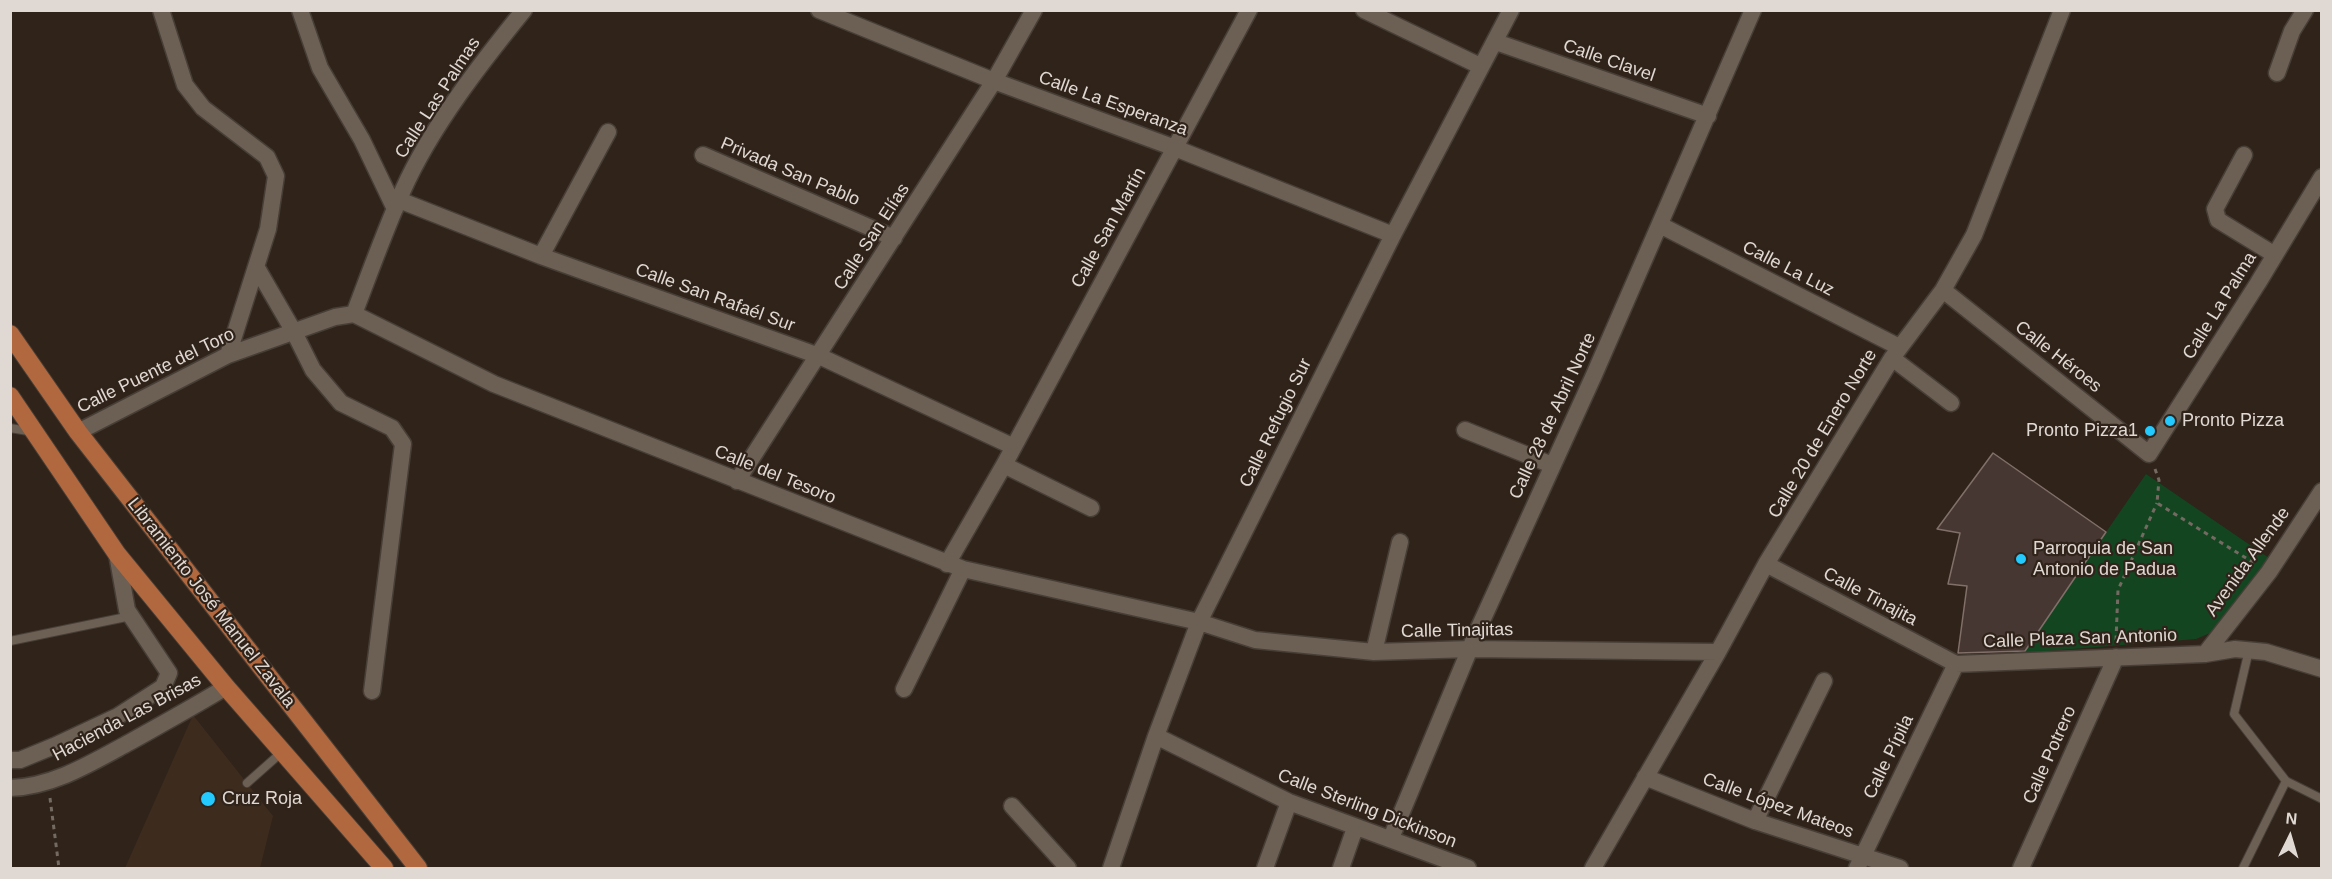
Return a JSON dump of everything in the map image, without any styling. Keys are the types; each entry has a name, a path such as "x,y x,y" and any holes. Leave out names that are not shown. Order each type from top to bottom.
{"main road":[{"name":"Libramiento José Manuel Zavala","path":"10,334 78,432 418,868"},
{"name":"Libramiento José Manuel Zavala","path":"10,396 117,554 226,687 384,868"}],"street":[{"path":"161,10 185,85 203,108 267,157 276,176 268,229 228,355"},
{"path":"300,10 321,68 397,204"},
{"name":"Calle Las Palmas","path":"354,314 397,204 431,137 493,49 524,10"},
{"name":"Calle La Esperanza","path":"819,10 994,81 1175,148 1393,235"},
{"name":"Calle San Elías","path":"737,481 994,81 1034,10"},
{"name":"Calle San Martín","path":"904,689 955,566 1012,446 1249,10"},
{"path":"1364,10 1480,66"},
{"name":"Calle Refugio Sur","path":"1111,868 1156,736 1199,622 1393,235 1511,10"},
{"name":"Calle 28 de Abril Norte","path":"1391,838 1476,634 1660,225 1753,10"},
{"name":"Calle 20 de Enero Norte","path":"1593,868 1718,652 1766,564 1895,353 1942,290 1974,235 2062,10"},
{"path":"2277,73 2292,31 2305,10"},
{"name":"Calle Clavel","path":"1496,42 1708,116"},
{"path":"541,256 608,132"},
{"path":"2244,155 2215,209 2217,220 2275,255"},
{"name":"Privada San Pablo","path":"703,156 894,238"},
{"name":"Calle La Palma","path":"2149,454 2322,177"},
{"name":"Calle San Rafaél Sur","path":"397,204 819,356 1012,446"},
{"name":"Calle La Luz","path":"1660,225 1895,353 1951,404"},
{"path":"257,268 313,370 341,403 392,428 403,444 372,691"},
{"name":"Calle Héroes","path":"1942,290 2149,454"},
{"name":"Calle Puente del Toro","path":"78,432 228,355 335,317 354,314"},
{"name":"Calle del Tesoro","path":"354,314 494,384 955,566 1199,622"},
{"path":"1466,430 1552,465"},
{"path":"1004,465 1091,508"},
{"name":"Avenida Allende","path":"2205,654 2269,572 2322,491"},
{"path":"1374,652 1400,542"},
{"name":"Hacienda Las Brisas","path":"10,759 20,760 107,721 162,687 169,673 127,610 117,554"},
{"name":"Calle Tinajita","path":"1766,564 1956,664"},
{"name":"Calle Tinajitas","path":"1199,622 1255,640 1374,652 1471,649 1718,652"},
{"name":"Calle Plaza San Antonio","path":"1956,664 2205,654 2235,649 2266,652 2322,669"},
{"name":"Calle Potrero","path":"2021,868 2116,657"},
{"name":"Calle Pípila","path":"1859,862 1956,664"},
{"path":"1755,821 1824,681"},
{"name":"Hacienda Las Brisas","path":"10,788 25,788 47,782 98,759 226,687"},
{"name":"Calle Sterling Dickinson","path":"1156,736 1289,802 1468,868"},
{"name":"Calle López Mateos","path":"1645,777 1859,862 1900,868"},
{"path":"1265,868 1289,802"},
{"path":"1012,806 1068,868"},
{"path":"1341,868 1355,828"}],"lane":[{"path":"10,428 37,433"},
{"path":"10,641 131,616"},
{"path":"2249,650 2234,714 2286,781 2322,799"},
{"path":"247,783 282,752"},
{"path":"2243,868 2286,781"}],"path":[{"path":"2116,657 2118,590 2157,504 2159,480 2149,454"},
{"path":"2157,504 2269,572"},
{"path":"47,782 59,868"}],"shaded area":[{"name":"Cruz Roja","path":"193,715 273,816 260,868 125,868"}],"green space":[{"path":"2146,474 2272,560 2215,631 2196,639 2023,653"}],"building":[{"name":"Parroquia de San Antonio de Padua","path":"1993,453 2106,532 2025,651 1958,653 1967,586 1948,584 1960,533 1937,529"}],"place":[{"name":"Pronto Pizza","path":"2170,421"},
{"name":"Pronto Pizza1","path":"2150,431"},
{"name":"Parroquia de San Antonio de Padua","path":"2021,559"},
{"name":"Cruz Roja","path":"208,799"}]}
